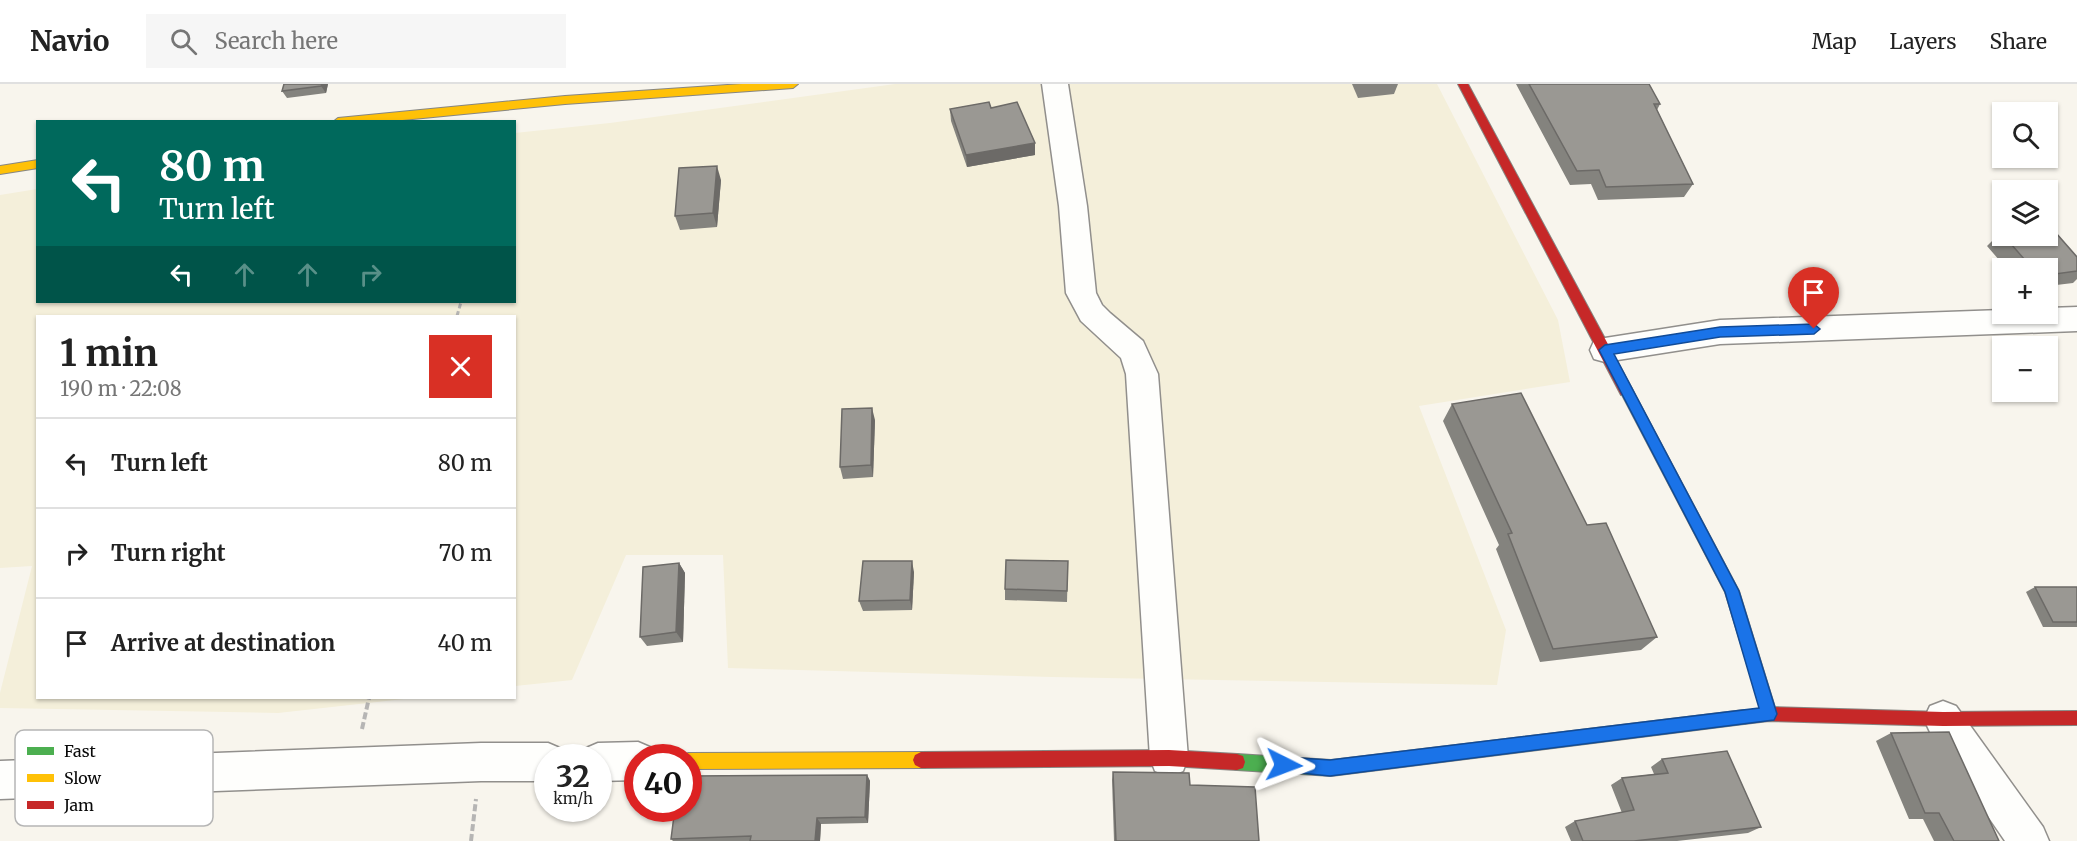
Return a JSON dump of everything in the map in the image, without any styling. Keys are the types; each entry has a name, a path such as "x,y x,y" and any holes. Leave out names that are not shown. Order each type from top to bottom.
{"street":[{"path":"357,120 507,104 793,84"},
{"path":"1055,84 1084,300 1100,324 1128,342 1139,359 1142,374 1169,758"},
{"path":"1463,84 1732,591 1769,714"},
{"path":"0,170 36,164"},
{"path":"1605,350 1720,332 2077,319"},
{"path":"702,761 1169,758 1330,768 1769,714 1943,719 2077,718"},
{"path":"1943,719 2030,841"},
{"path":"213,772 534,762"},
{"path":"0,780 15,779"}],"shaded area":[{"path":"895,84 1437,84 1558,320 1570,382 1419,406 1506,630 1497,685 1052,677 728,668 723,555 626,555 572,680 516,686 516,315 36,315 36,699 404,699 278,713 0,708 0,693 32,566 0,568 0,195 36,189 36,303 516,303 516,133 610,123"}],"building":[{"path":"284,84 322,84 282,91"},
{"path":"1529,84 1649,84 1660,104 1654,104 1693,184 1606,187 1599,170 1577,171"},
{"path":"989,102 991,108 1017,102 1035,143 966,155 950,109"},
{"path":"717,166 713,213 675,216 679,168"},
{"path":"2058,235 2077,257 2077,271 2058,274 2058,258 2023,258 2013,246 2058,246"},
{"path":"1521,393 1587,525 1606,523 1657,637 1553,649 1508,534 1512,533 1452,404"},
{"path":"872,408 871,465 840,467 842,409"},
{"path":"1006,560 1068,561 1067,591 1005,589"},
{"path":"863,561 912,561 910,600 859,601"},
{"path":"679,563 676,632 640,637 643,567"},
{"path":"2035,587 2077,587 2077,622 2053,622"},
{"path":"1949,732 1999,841 1954,841 1939,813 1925,813 1891,733"},
{"path":"1727,751 1761,827 1634,841 1583,841 1575,821 1634,810 1622,778 1668,773 1662,759"},
{"path":"1113,772 1189,773 1190,785 1255,787 1259,841 1116,841"},
{"path":"867,775 865,817 817,818 815,841 750,841 751,836 671,839 673,822 702,822 702,776"}],"traffic: fast":[{"path":"1626,391 1732,591 1769,714"},
{"path":"1237,762 1331,768 1744,717"}],"traffic: slow":[{"path":"359,120 565,100 793,84"},
{"path":"0,170 36,164"},
{"path":"702,761 921,760"}],"traffic: jam":[{"path":"1463,84 1626,391"},
{"path":"1744,717 1769,714 1943,719 2077,718"},
{"path":"921,760 1169,758 1237,762"}],"route":[{"path":"1284,765 1330,768 1769,714 1732,591 1605,350 1720,332 1814,329"}]}
